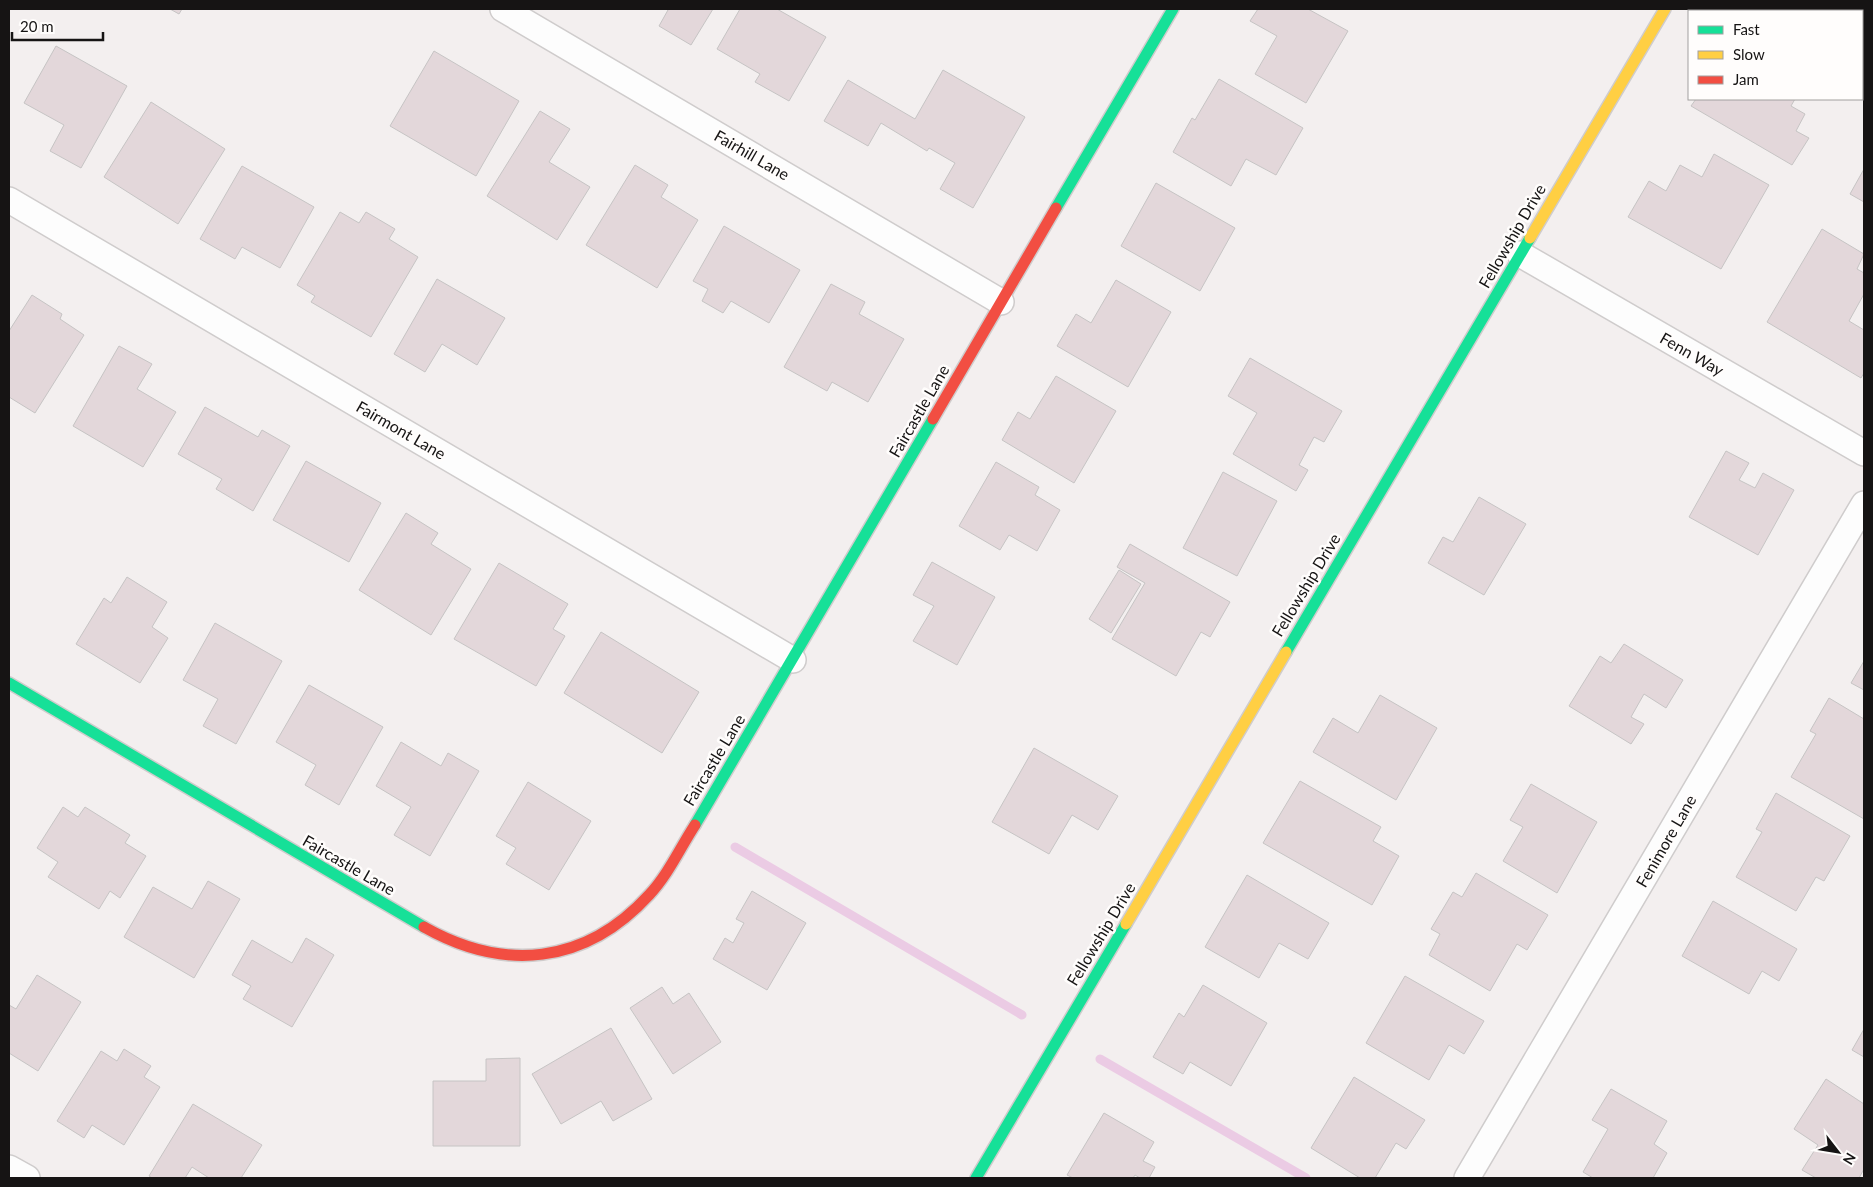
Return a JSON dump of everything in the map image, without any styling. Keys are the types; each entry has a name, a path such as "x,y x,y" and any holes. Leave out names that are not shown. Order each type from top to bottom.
{"street":[{"name":"Fairhill Lane","path":"503,9 1001,302"},
{"name":"Faircastle Lane","path":"9,683 428,929 457,943 478,950 517,956 562,951 583,944 620,924 655,891 793,660 1173,9"},
{"name":"Fellowship Drive","path":"976,1178 1664,9"},
{"name":"Fairmont Lane","path":"9,200 793,660"},
{"name":"Fenn Way","path":"1520,254 1864,453"},
{"name":"Fenimore Lane","path":"1467,1178 1864,504"},
{"path":"9,1168 27,1178"}],"building":[{"path":"170,9 182,9 179,14"},
{"path":"666,9 713,9 691,45 659,26 668,10"},
{"path":"740,9 777,9 826,37 789,101 755,82 760,74 717,49"},
{"path":"1258,9 1308,9 1348,31 1306,103 1255,74 1277,36 1250,21"},
{"path":"1795,9 1859,9 1858,10"},
{"path":"56,46 127,86 81,168 50,151 64,125 24,103"},
{"path":"434,51 519,101 476,176 390,126"},
{"path":"943,70 1025,117 973,208 940,189 955,163 929,148 927,151 881,123 868,146 824,121 848,80 915,119"},
{"path":"1219,79 1303,128 1276,175 1246,159 1231,186 1173,152 1192,118 1195,120"},
{"path":"1695,100 1794,100 1791,106 1805,114 1796,131 1809,138 1792,165 1691,106"},
{"path":"151,102 225,149 178,224 104,177"},
{"path":"540,111 570,129 549,162 590,187 557,240 487,196"},
{"path":"1714,154 1769,185 1721,269 1628,217 1649,181 1666,191 1680,165 1702,177"},
{"path":"635,165 668,185 661,197 698,220 657,288 586,245"},
{"path":"242,166 314,207 280,268 242,247 235,259 200,239"},
{"path":"1864,169 1864,202 1850,194"},
{"path":"1156,183 1235,228 1200,291 1121,246"},
{"path":"340,212 359,223 366,212 395,229 389,239 418,257 371,337 311,302 315,296 297,285"},
{"path":"724,226 800,270 769,323 731,301 723,313 702,301 708,289 693,281"},
{"path":"1822,229 1864,254 1857,269 1864,273 1864,294 1849,321 1864,330 1864,373 1861,378 1767,322"},
{"path":"437,279 505,318 477,365 442,344 425,372 394,354"},
{"path":"1116,280 1171,312 1128,387 1057,346 1076,314 1091,323"},
{"path":"831,284 865,302 859,314 904,339 868,402 832,382 827,391 784,367"},
{"path":"32,295 62,314 60,319 84,335 35,413 9,397 9,331"},
{"path":"119,346 152,364 137,389 176,412 143,467 73,426"},
{"path":"1250,358 1342,411 1324,442 1314,437 1299,465 1308,470 1296,491 1233,454 1257,413 1228,396"},
{"path":"1056,376 1116,411 1074,483 1002,440 1018,412 1030,419"},
{"path":"205,407 258,437 262,430 290,446 253,511 216,489 222,479 178,454"},
{"path":"1726,451 1749,463 1739,480 1755,488 1763,473 1794,490 1758,555 1689,517"},
{"path":"306,461 381,503 349,562 273,520"},
{"path":"996,462 1039,487 1035,495 1060,510 1037,551 1009,535 1000,550 959,526"},
{"path":"1223,472 1277,501 1237,576 1183,548"},
{"path":"1479,497 1526,524 1484,595 1428,563 1443,537 1453,542"},
{"path":"406,513 438,533 431,544 471,569 431,635 359,590"},
{"path":"1130,544 1230,602 1210,637 1201,632 1176,676 1112,639 1145,583 1117,567"},
{"path":"932,562 995,597 957,665 913,641 934,606 913,595"},
{"path":"499,563 568,604 553,629 565,636 536,686 454,639"},
{"path":"1119,570 1141,584 1111,633 1089,619"},
{"path":"127,577 167,602 152,627 168,638 140,683 76,644 104,598 111,603"},
{"path":"215,623 282,661 236,744 203,726 218,699 183,680"},
{"path":"601,632 699,692 662,753 564,693"},
{"path":"1624,644 1683,680 1666,708 1644,694 1631,717 1644,724 1631,744 1569,706 1600,656 1611,663"},
{"path":"1864,661 1864,690 1851,683"},
{"path":"309,685 383,727 339,805 305,785 316,765 276,742"},
{"path":"1380,695 1437,728 1396,800 1313,752 1333,718 1358,733"},
{"path":"1829,698 1864,719 1864,819 1791,777 1816,734 1810,731"},
{"path":"401,742 441,766 448,753 479,771 430,856 394,835 411,807 376,786"},
{"path":"1034,748 1118,796 1098,830 1072,815 1049,854 992,822"},
{"path":"1300,781 1381,827 1373,841 1399,856 1372,905 1263,843"},
{"path":"528,782 591,821 549,890 506,864 516,848 496,836"},
{"path":"1531,784 1597,822 1557,893 1503,861 1523,827 1510,820"},
{"path":"1776,793 1850,836 1824,881 1816,877 1796,911 1736,877 1762,832 1756,829"},
{"path":"63,807 78,817 85,807 130,835 125,843 146,856 120,898 110,891 99,909 48,877 58,862 37,848"},
{"path":"1476,873 1548,915 1527,950 1517,944 1490,991 1429,955 1440,934 1431,929 1453,892 1462,897"},
{"path":"1247,875 1329,923 1308,959 1279,943 1259,978 1205,947"},
{"path":"208,881 240,899 194,978 124,937 153,887 192,909"},
{"path":"752,891 806,923 767,990 713,959 725,938 733,943 744,923 736,919"},
{"path":"1713,901 1797,949 1779,981 1762,971 1749,994 1682,956"},
{"path":"306,938 334,955 292,1027 243,999 251,986 232,975 252,940 292,963"},
{"path":"37,975 81,1002 38,1071 9,1053 9,1005 16,1009"},
{"path":"1405,976 1484,1021 1464,1054 1449,1045 1429,1080 1366,1043"},
{"path":"1203,985 1267,1023 1231,1086 1190,1062 1183,1074 1153,1057 1179,1013 1184,1017"},
{"path":"662,987 673,1004 689,993 721,1042 673,1074 630,1008"},
{"path":"611,1028 652,1099 613,1121 601,1101 561,1124 532,1074"},
{"path":"1864,1029 1864,1057 1852,1050"},
{"path":"124,1049 151,1066 144,1077 160,1087 124,1145 92,1125 84,1138 57,1121 101,1051 117,1061"},
{"path":"520,1058 520,1146 433,1146 433,1081 486,1081 486,1059"},
{"path":"1354,1077 1425,1120 1406,1149 1396,1143 1375,1178 1360,1178 1311,1148"},
{"path":"1826,1079 1864,1104 1864,1169 1859,1178 1816,1178 1802,1170 1818,1145 1794,1129"},
{"path":"1611,1089 1667,1121 1654,1144 1667,1153 1653,1178 1593,1178 1583,1172 1608,1129 1592,1120"},
{"path":"193,1104 262,1145 241,1178 209,1178 192,1167 185,1178 152,1178 149,1176"},
{"path":"1104,1113 1154,1142 1143,1161 1155,1167 1149,1178 1140,1178 1135,1175 1133,1178 1073,1178 1067,1175"}],"waterway":[{"path":"735,847 1022,1015"},
{"path":"1100,1059 1306,1178"}],"traffic: fast":[{"path":"1056,208 1173,9"},
{"path":"1286,652 1530,238"},
{"path":"695,825 933,419"},
{"path":"9,683 424,927"},
{"path":"976,1178 1126,924"}],"traffic: slow":[{"path":"1530,238 1665,9"},
{"path":"1126,924 1286,652"}],"traffic: jam":[{"path":"933,419 1056,208"},
{"path":"424,927 454,941 484,951 513,955 542,954 571,948 598,936 624,918 649,895 668,870 695,825"}]}
